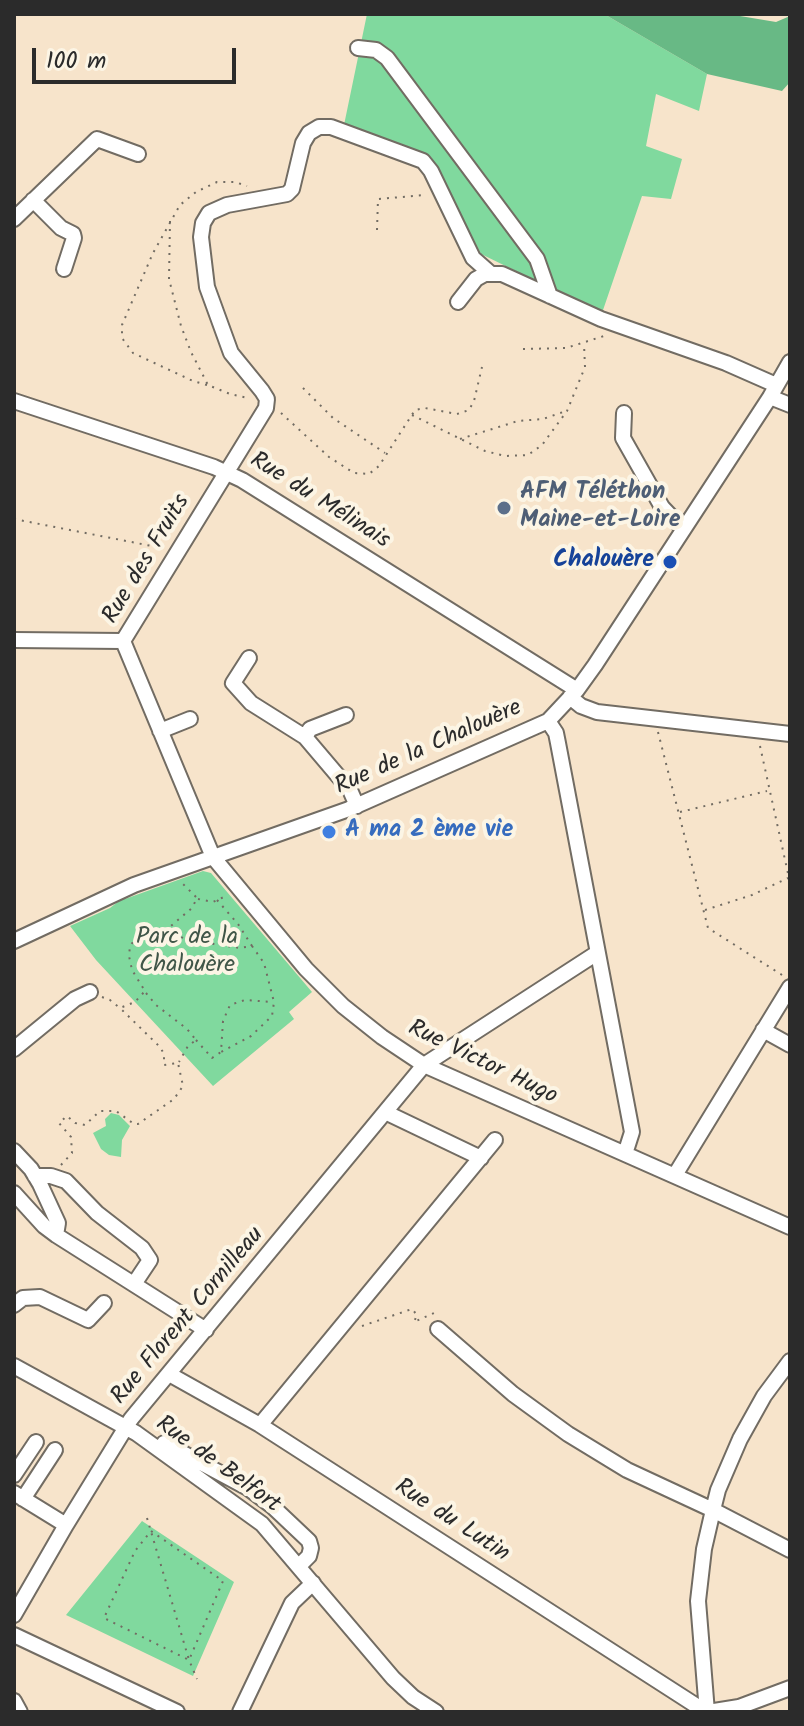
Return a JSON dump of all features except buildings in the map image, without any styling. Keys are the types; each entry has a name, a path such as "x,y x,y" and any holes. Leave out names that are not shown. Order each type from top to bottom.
{"street":[{"path":"358,48 376,50 387,58 537,259 550,296"},
{"path":"267,399 231,353 207,287 201,237 203,223 209,213 227,205 274,199 287,194 292,189 303,143 309,133 319,127 331,127 423,161 431,171 473,258 490,273 511,278 613,323 726,363 790,405"},
{"path":"14,219 97,139 138,154"},
{"path":"33,200 61,228 73,234 64,269"},
{"path":"458,302 476,279 490,273"},
{"name":"Rue de la Chalouère","path":"14,941 134,885 357,806 548,721 574,693 637,603 790,362"},
{"name":"Rue des Fruits","path":"213,857 123,641 264,414 267,399"},
{"name":"Rue du Mélinais","path":"14,401 227,472 574,693 581,706 597,712 789,732"},
{"path":"624,413 623,438 662,507 683,529"},
{"path":"14,640 123,641"},
{"path":"249,658 233,683 251,703 305,737 350,790 357,806"},
{"path":"305,737 310,729 346,715"},
{"path":"160,731 190,719"},
{"path":"548,721 558,743 632,1132 625,1154"},
{"name":"Rue Victor Hugo","path":"213,857 330,994 373,1031 424,1065 790,1227"},
{"name":"Rue Florent Cornilleau","path":"14,1615 126,1428 424,1065 597,953"},
{"path":"675,1175 763,1030 787,982"},
{"path":"14,1049 75,999 90,992"},
{"path":"763,1030 790,1045"},
{"path":"387,1113 481,1158"},
{"path":"260,1425 495,1140"},
{"path":"14,1151 35,1176 58,1223 56,1235"},
{"path":"35,1176 51,1176 66,1181 97,1213 142,1248 150,1260 134,1284"},
{"path":"14,1193 56,1235 206,1330"},
{"path":"14,1305 23,1298 40,1297 88,1320 104,1303"},
{"path":"434,1326 504,1386 568,1434 627,1470 790,1550"},
{"path":"790,1361 764,1396 740,1439 718,1490 704,1549 698,1601 707,1712 739,1707 790,1688"},
{"name":"Rue de Belfort","path":"14,1366 126,1428 262,1524 418,1707 436,1712"},
{"name":"Rue du Lutin","path":"169,1374 260,1425 707,1712"},
{"path":"14,1475 36,1442"},
{"path":"164,1443 232,1479 272,1506 309,1541 309,1556 299,1566"},
{"path":"55,1450 19,1496 66,1525"},
{"path":"240,1712 292,1603 313,1583"},
{"path":"14,1635 177,1712"},
{"path":"14,1701 20,1712"}],"path":[{"path":"257,189 235,182 208,185 186,199 170,221 122,325 126,347 137,356 193,381 240,397 267,399 319,449 354,473 369,474 379,466 411,414 418,409 457,414 469,410 482,367"},
{"path":"377,230 378,199 419,194 443,196"},
{"path":"170,221 168,270 174,303 191,352 208,385"},
{"path":"523,349 552,350 584,344 610,333 613,323"},
{"path":"411,414 459,440 505,456 528,455 542,445 567,411 585,367 584,344"},
{"path":"303,388 333,418 386,454"},
{"path":"459,440 518,421 543,419 567,411"},
{"path":"14,519 172,550"},
{"path":"657,727 708,928 787,982"},
{"path":"704,910 752,895 790,878 759,740"},
{"path":"678,812 769,790"},
{"path":"179,879 197,898 209,902 230,893"},
{"path":"165,931 192,908 197,898"},
{"path":"217,900 238,924 252,946 267,971 274,1013 251,1036 212,1058 187,1029 156,1005 145,991 132,970 130,946 141,932 149,929 165,931 181,939 240,948 252,946"},
{"path":"120,1008 135,1002 145,991"},
{"path":"90,992 110,1000 160,1047 164,1065 178,1063"},
{"path":"221,1052 223,1021 230,1005 245,1000 274,1002"},
{"path":"59,1166 72,1153 71,1137 59,1123 67,1116 75,1123 85,1125 100,1111 116,1111 138,1124 174,1099 181,1090 183,1082 178,1063 183,1052 196,1040"},
{"path":"360,1326 412,1309 417,1315 414,1322 434,1313 434,1326"},
{"path":"147,1518 197,1679"},
{"path":"151,1531 135,1551 104,1618 189,1660"},
{"path":"151,1531 223,1581 189,1660"}],"green space":[{"path":"367,14 604,14 707,74 699,111 656,94 646,146 682,159 671,199 642,196 602,313 481,254 431,157 344,125"},
{"path":"604,14 728,14 776,22 790,16 790,82 782,91 707,74"},
{"name":"Parc de la Chalouère","path":"203,871 211,873 312,992 289,1012 294,1019 213,1086 96,960 70,926 110,908 124,897"},
{"path":"111,1113 119,1115 130,1126 122,1140 121,1157 109,1155 101,1149 93,1133 106,1126 105,1119"},
{"path":"142,1521 234,1582 193,1676 66,1615"}],"place":[{"name":"AFM Téléthon Maine-et-Loire","path":"504,508"},
{"name":"Chalouère","path":"670,562"},
{"name":"A ma 2 ème vie","path":"329,832"}]}
